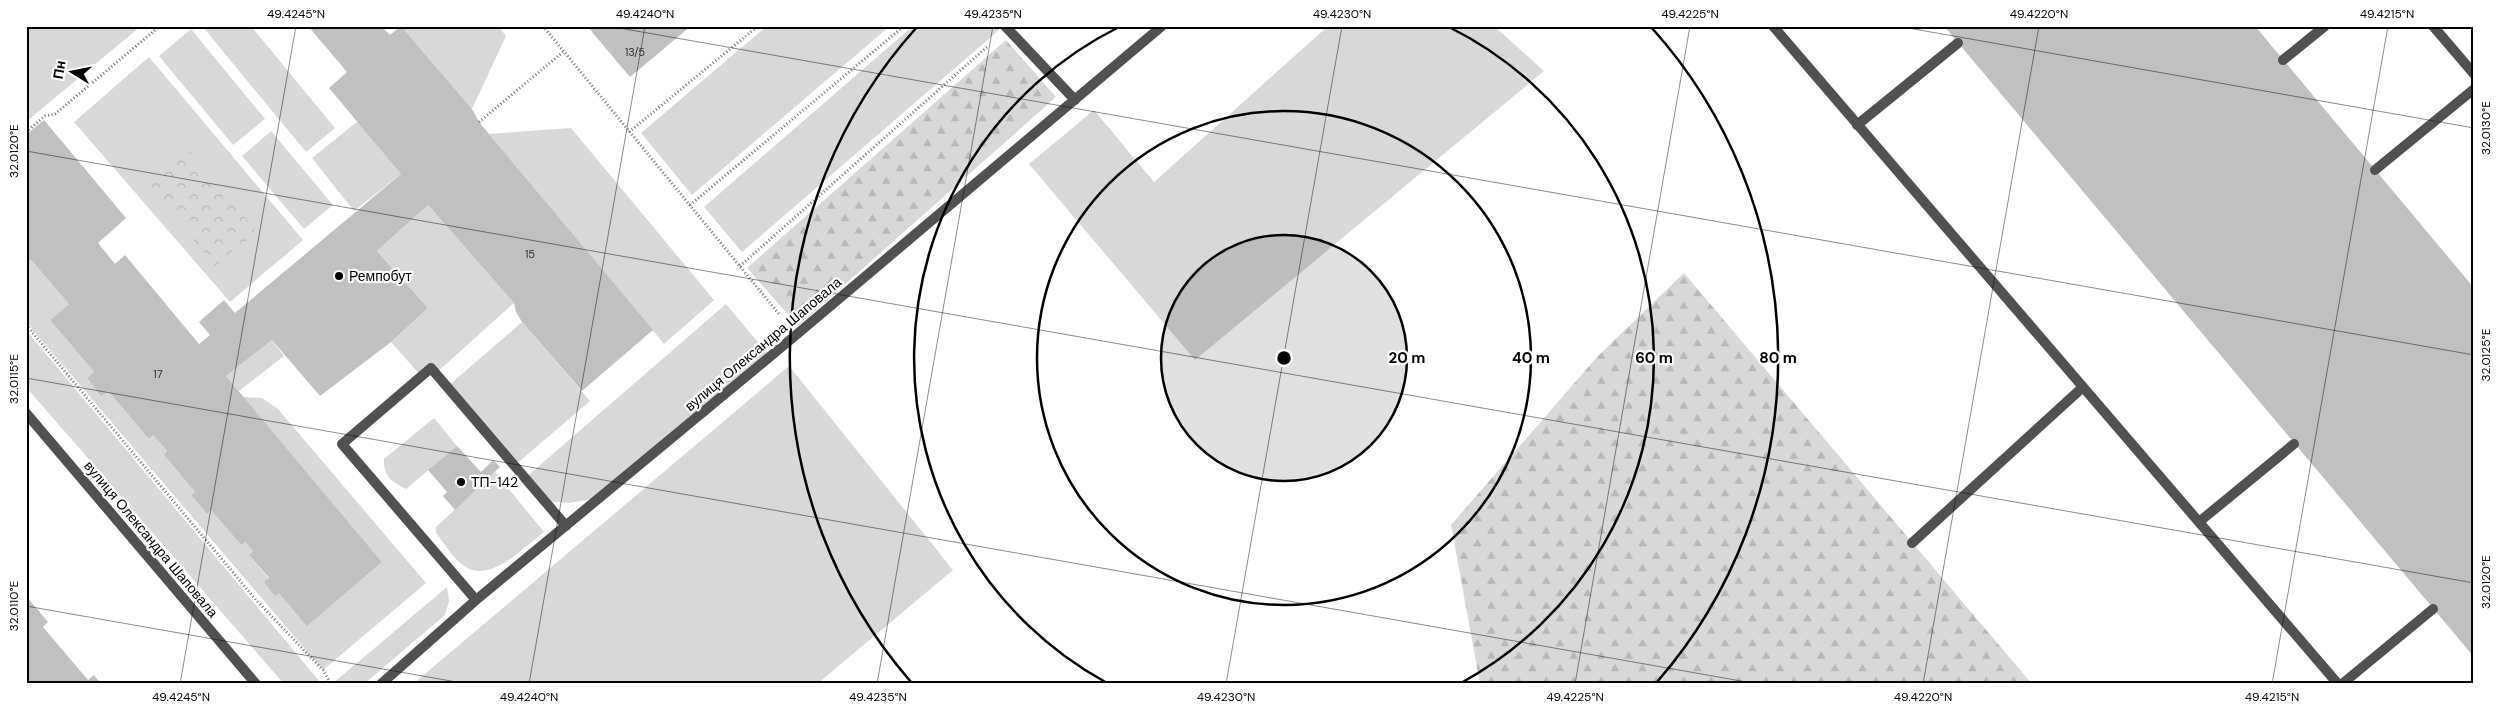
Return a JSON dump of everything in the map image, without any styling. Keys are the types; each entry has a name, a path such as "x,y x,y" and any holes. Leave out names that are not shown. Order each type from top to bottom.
{"lane":[{"name":"вулиця Олександра Шаповала","path":"381,684 476,600 1162,26"},
{"path":"1773,26 2340,684 2433,609"},
{"path":"2283,60 2325,26"},
{"path":"1006,27 1074,100"},
{"path":"2435,27 2474,74"},
{"path":"1857,125 1958,43"},
{"path":"2375,170 2474,88"},
{"path":"476,600 342,444 430,368 566,526"},
{"path":"1912,543 2083,387"},
{"name":"вулиця Олександра Шаповала","path":"26,413 256,684"},
{"path":"2199,522 2294,444"}],"path":[{"path":"26,132 46,116 55,114 160,26"},
{"path":"543,26 796,334"},
{"path":"629,132 758,26"},
{"path":"690,205 904,26"},
{"path":"740,266 1006,27"},
{"path":"479,122 563,52"},
{"path":"26,325 256,600 324,670 331,684"}],"green space":[{"path":"26,26 141,26 26,122"},
{"path":"202,26 251,26 335,128 306,152"},
{"path":"401,26 498,26 506,36 472,109"},
{"path":"767,26 890,26 692,195 641,133"},
{"path":"913,26 996,26 999,30 742,252 704,207"},
{"path":"1328,26 1494,26 1544,71 1195,360 1029,164 1094,110 1154,182"},
{"path":"191,29 265,119 233,145 159,56"},
{"path":"1006,40 1056,97 798,326 747,268"},
{"path":"149,57 303,240 230,302 74,122"},
{"path":"358,121 401,174 354,211 312,158"},
{"path":"571,128 714,300 664,344 489,134"},
{"path":"271,131 333,205 304,229 242,156"},
{"path":"185,145 257,232 215,266 144,179"},
{"path":"428,205 514,303 435,374 421,376 391,342 428,308 377,251"},
{"path":"31,260 69,304 50,320 94,372 87,378 96,389 108,391 149,439 153,435 167,451 164,455 195,492 191,495 207,514 211,510 241,545 245,542 253,551 249,555 307,625 382,562 243,397 262,398 278,409 426,583 323,670 26,322 26,264"},
{"path":"1684,273 2032,684 1480,684 1451,525 1597,357"},
{"path":"726,304 767,353 591,499 570,503 545,501 525,478"},
{"path":"522,322 590,401 514,466 447,387"},
{"path":"26,330 322,684 284,684 26,387"},
{"path":"272,340 284,356 239,391 226,376"},
{"path":"789,366 953,570 817,684 413,684"},
{"path":"434,418 457,446 406,489 389,478 385,470 384,459"},
{"path":"495,472 544,532 506,562 485,571 474,570 464,566 452,555 436,533 436,527"},
{"path":"447,587 449,601 445,615 364,684 332,684"}],"building":[{"path":"308,26 381,26 390,35 401,26 472,109 479,122 653,330 582,391 522,322 516,312 514,303 428,205 377,251 428,308 391,342 320,396 272,340 226,376 382,562 307,626 279,593 275,596 264,582 269,578 249,555 253,551 245,542 241,545 211,510 207,514 191,495 195,492 164,455 167,451 153,435 149,439 108,391 101,396 87,378 94,372 50,320 69,304 31,260 26,264 26,135 44,120 126,218 98,243 115,264 125,255 199,344 210,335 199,322 224,300 235,313 401,174 329,88 347,72"},
{"path":"587,26 691,26 630,77"},
{"path":"1944,26 2255,26 2474,288 2474,657"},
{"name":"ТП-142","path":"457,446 481,472 493,460 500,467 455,510 443,496 447,492 428,470"},
{"path":"26,596 48,622 43,627 88,680 94,675 101,684 26,684"}],"place":[{"name":"Ремпобут","path":"339,276"},
{"name":"ТП-142","path":"461,482"}]}
